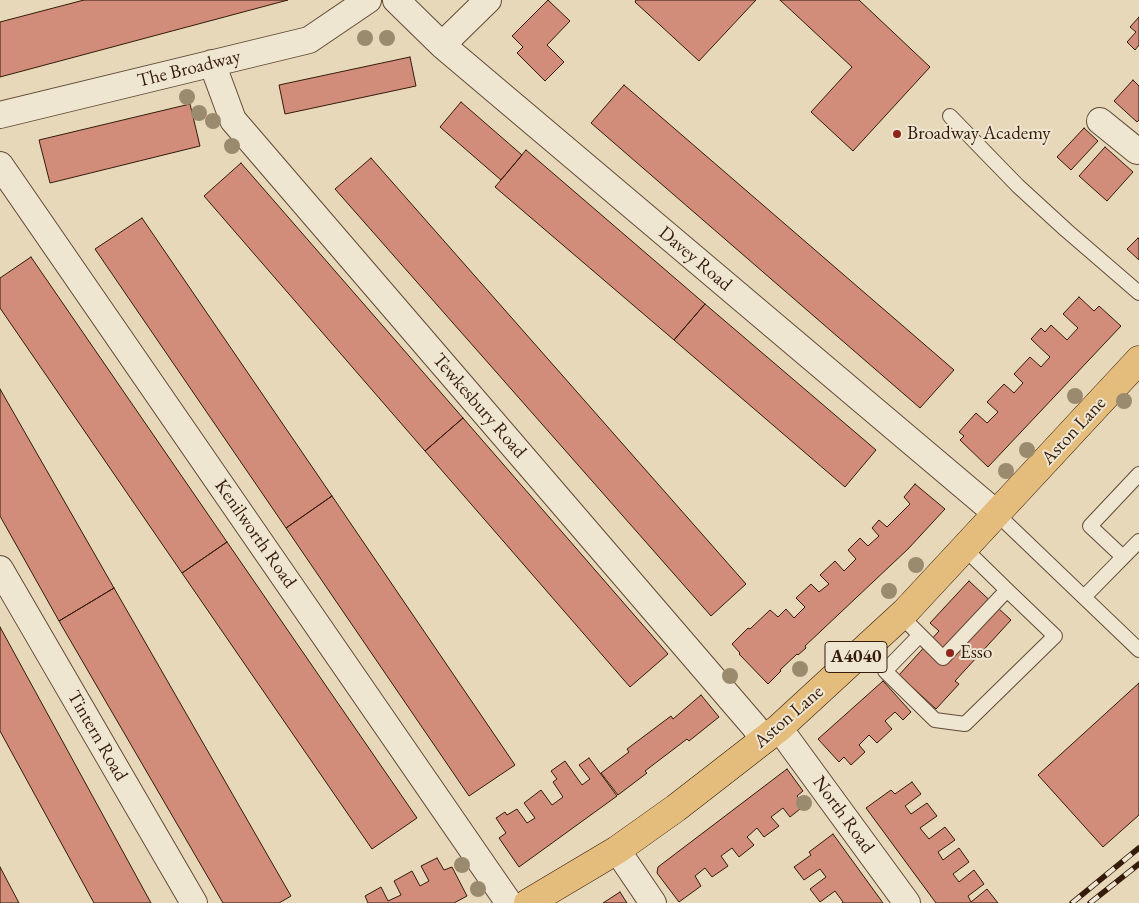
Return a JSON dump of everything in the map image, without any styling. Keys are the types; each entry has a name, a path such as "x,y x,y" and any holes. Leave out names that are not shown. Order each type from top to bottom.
{"main road":[{"name":"Aston Lane","path":"528,903 617,850 676,808 771,734 901,616 1139,360"}],"street":[{"name":"The Broadway","path":"0,115 309,40 368,0"},
{"name":"Davey Road","path":"396,0 442,45 997,514"},
{"path":"442,45 488,0"},
{"name":"Tewkesbury Road","path":"212,63 233,120 754,726 771,734"},
{"path":"1100,121 1137,151 1139,149"},
{"name":"Kenilworth Road","path":"0,165 509,903"},
{"name":"Tintern Road","path":"0,569 194,903"},
{"name":"North Road","path":"771,734 907,903"},
{"path":"617,850 653,903"}],"lane":[{"path":"950,116 1018,186 1139,293"},
{"path":"1123,557 1090,526 1139,474"},
{"path":"997,514 1139,650"},
{"path":"1084,597 1139,541"},
{"path":"920,635 885,671 934,720 965,724 1055,636 965,549"},
{"path":"901,616 943,658 1008,590"}],"building":[{"path":"84,0 288,0 0,77 0,22"},
{"path":"548,0 570,21 547,45 564,62 545,81 517,53 523,47 512,36"},
{"path":"636,0 756,0 699,61 635,2"},
{"path":"780,0 859,0 930,67 853,151 811,112 852,67"},
{"path":"1139,17 1139,45 1135,50 1127,42 1136,32 1130,27"},
{"path":"410,57 416,86 285,114 279,85"},
{"path":"1133,80 1139,86 1139,120 1137,122 1114,101"},
{"path":"624,85 954,370 920,408 591,123"},
{"path":"461,102 522,155 501,180 440,127"},
{"path":"190,104 200,146 50,183 39,140"},
{"path":"1084,128 1098,141 1071,170 1057,157"},
{"path":"1105,147 1133,172 1107,201 1079,176"},
{"path":"526,150 705,304 674,340 495,187"},
{"path":"371,158 746,584 711,616 335,189"},
{"path":"241,163 463,418 425,451 204,196"},
{"path":"142,218 332,496 286,528 95,249"},
{"path":"1139,239 1139,260 1127,249"},
{"path":"31,257 227,542 182,573 0,308 0,278"},
{"path":"1079,297 1094,311 1099,306 1121,326 988,467 960,440 964,436 959,432 976,413 987,423 998,412 987,402 1004,384 1014,393 1023,383 1014,374 1030,357 1041,367 1050,357 1031,339 1041,328 1045,332 1051,325 1067,340 1078,328 1063,314"},
{"path":"705,304 876,450 845,487 674,340"},
{"path":"0,389 114,588 59,621 0,516"},
{"path":"463,418 668,654 630,687 425,451"},
{"path":"915,484 945,509 908,549 805,646 806,648 780,670 768,684 732,644 770,610 778,617 786,609 794,618 805,607 796,598 811,584 819,592 829,584 820,575 835,561 844,571 856,559 848,550 860,538 868,546 879,536 872,528 879,520 887,527 910,504 904,497"},
{"path":"332,496 515,765 469,796 286,528"},
{"path":"227,542 417,818 372,849 182,573"},
{"name":"Esso","path":"969,581 1011,620 955,681 959,684 936,709 899,675 939,631 930,623"},
{"path":"114,588 291,896 279,903 223,903 59,621"},
{"path":"0,627 151,903 94,903 0,731"},
{"path":"883,681 911,712 903,720 895,712 885,721 892,729 877,743 869,735 859,745 865,752 851,765 844,757 839,762 818,739"},
{"path":"1139,683 1139,815 1103,847 1038,775"},
{"path":"701,695 719,717 689,741 687,739 645,771 647,773 618,795 601,773 629,752 627,749 671,716 673,719"},
{"path":"589,758 617,796 519,867 499,838 506,833 496,818 505,812 507,815 517,809 527,823 535,818 524,803 541,790 552,805 563,797 553,782 557,779 551,771 565,761 582,785 590,779 579,765"},
{"path":"787,769 803,791 797,796 805,805 790,817 783,808 771,817 779,826 764,837 757,828 747,837 754,845 739,857 732,848 721,856 728,866 712,877 705,868 695,876 701,886 679,902 657,873 658,867"},
{"path":"912,782 921,794 905,806 911,814 927,803 937,816 920,828 929,839 945,827 955,840 938,852 943,860 959,848 969,862 953,874 959,882 974,870 984,884 968,896 971,902 987,889 998,903 936,903 866,808 891,790 895,794"},
{"path":"833,834 883,903 842,903 835,891 820,902 810,889 826,877 820,869 804,880 794,867 811,855 809,852"},
{"path":"437,858 444,870 452,867 467,896 454,903 368,903 365,896 381,887 388,901 401,895 394,881 412,871 420,886 429,881 421,866"},
{"path":"0,867 19,903 0,903"},
{"path":"620,892 627,903 603,903"}],"railway":[{"path":"1072,903 1139,848"},
{"path":"1090,903 1139,864"}],"place":[{"name":"Broadway Academy","path":"897,134"},
{"name":"Esso","path":"950,653"}]}
